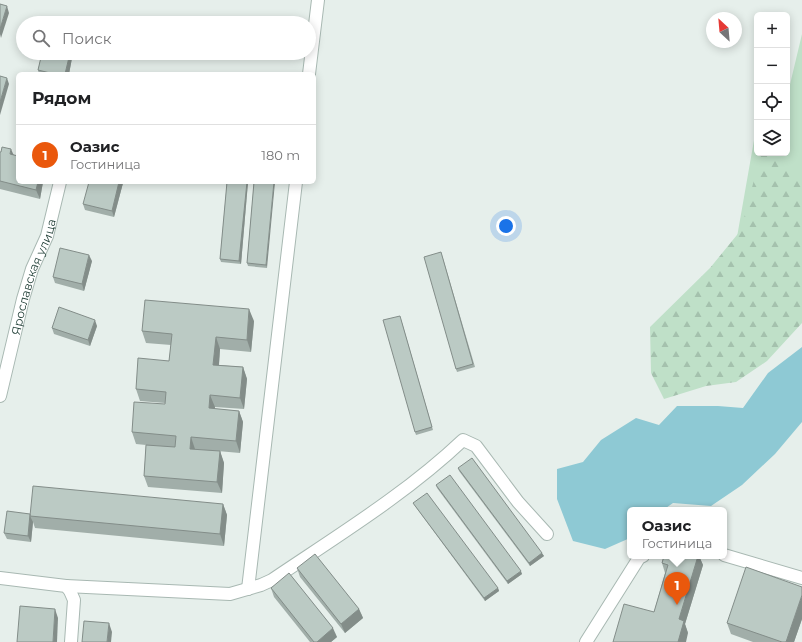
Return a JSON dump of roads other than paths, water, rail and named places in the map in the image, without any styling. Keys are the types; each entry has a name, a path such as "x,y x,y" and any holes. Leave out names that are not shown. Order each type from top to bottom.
{"street":[{"path":"316,16 318,0"},
{"path":"309,72 311,60"},
{"name":"Ярославская улица","path":"0,396 23,299 32,269 48,236 60,184"},
{"path":"248,588 296,184"},
{"path":"0,578 66,586 230,594 272,580 376,509 441,461 463,440 476,446 518,502 547,534"},
{"path":"727,556 802,578"},
{"path":"586,642 638,559"},
{"path":"66,586 74,600 71,642"}],"water":[{"path":"802,347 802,422 775,454 742,485 711,506 673,503 667,507 627,507 627,539 605,549 573,541 557,499 557,469 583,462 601,440 636,418 659,425 677,406 718,406 743,408 768,373"}],"place":[{"name":"Оазис","path":"677,605"}]}
